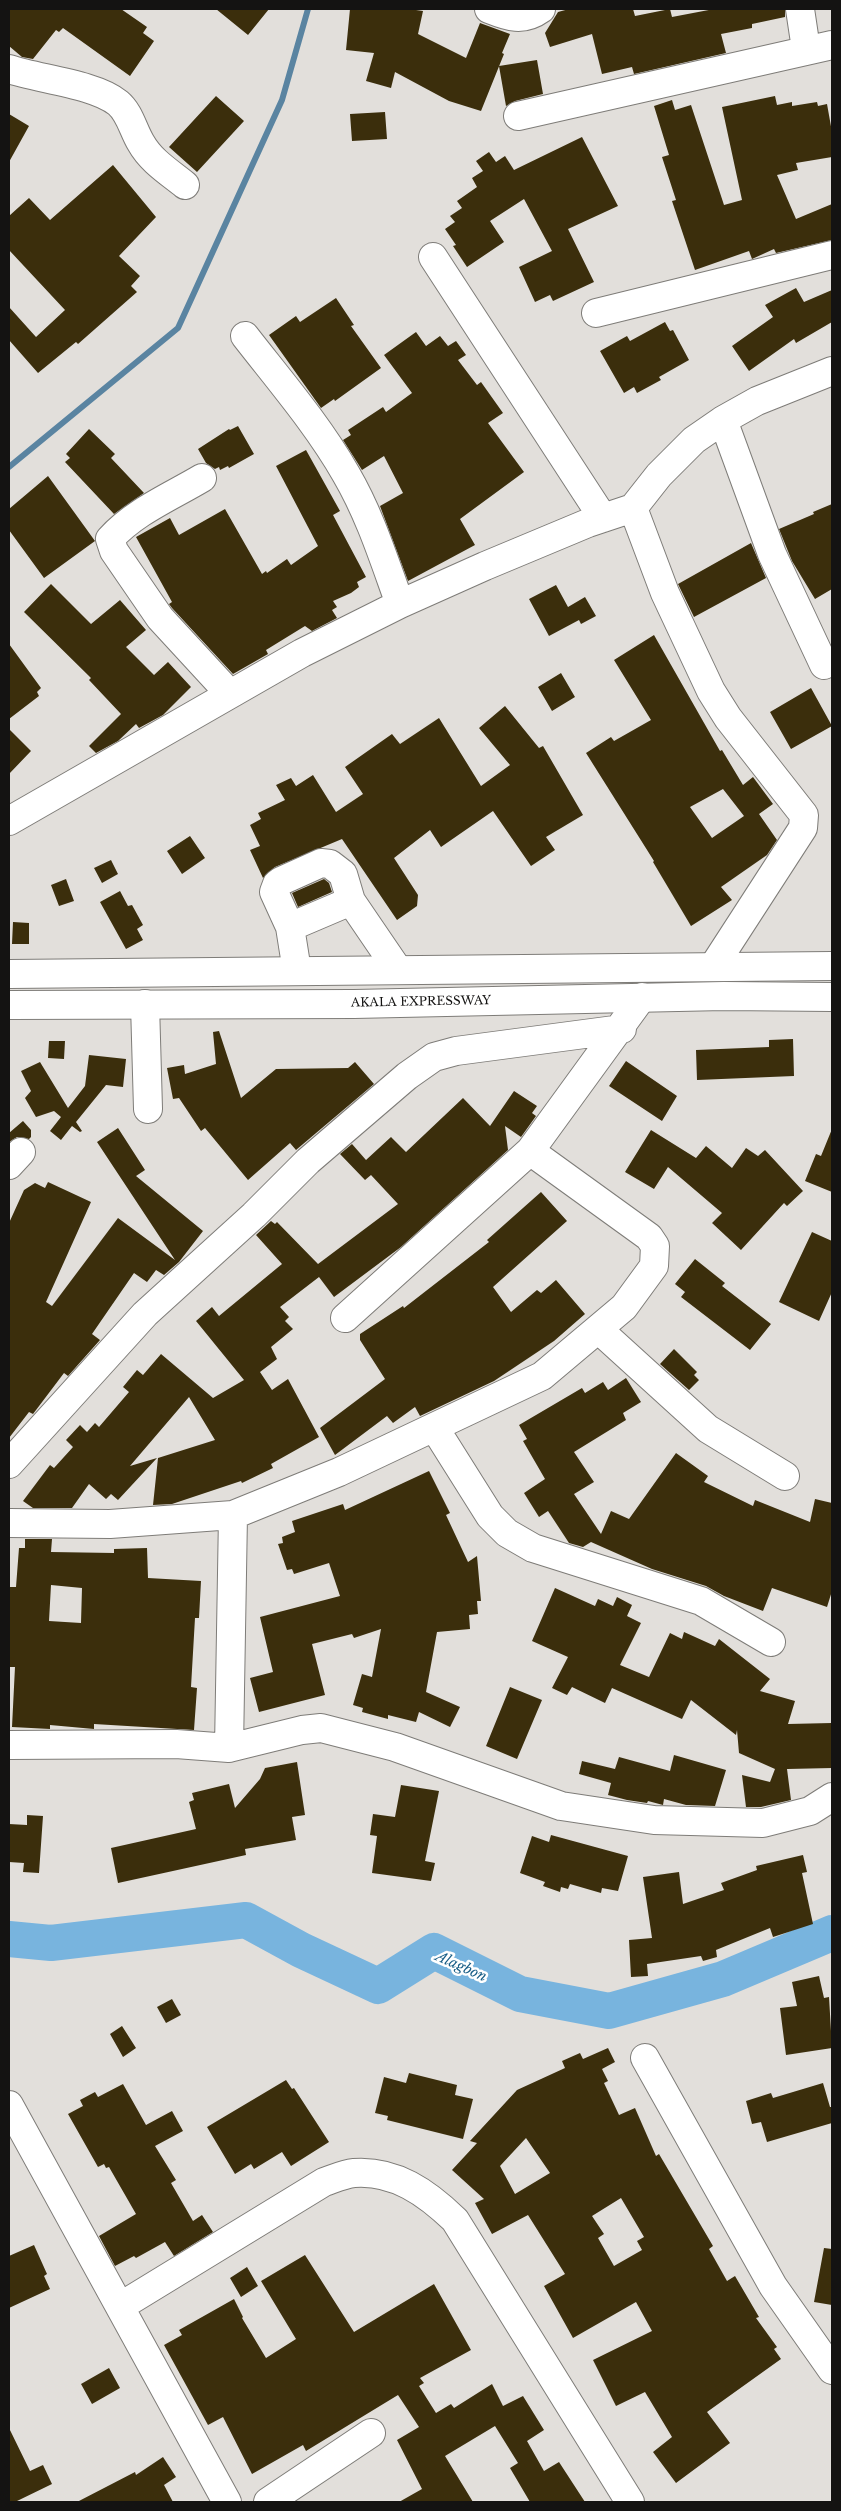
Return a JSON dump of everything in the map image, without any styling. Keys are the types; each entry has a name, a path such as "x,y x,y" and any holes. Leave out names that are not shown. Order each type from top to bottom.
{"street":[{"path":"489,9 510,17 531,16 541,9"},
{"path":"518,116 685,80 819,47 800,9"},
{"path":"9,69 103,95 118,103 129,117 141,143 152,159 185,184"},
{"path":"596,313 832,255"},
{"path":"433,257 602,518"},
{"path":"245,336 317,430 346,474 370,524 400,604"},
{"path":"9,822 302,653 400,604 485,566 602,518 633,508 659,475 694,440 723,420 757,401 832,371"},
{"path":"723,420 769,547 824,665"},
{"path":"202,478 133,518 110,539 114,551 160,618 230,694"},
{"path":"633,508 665,593 711,691 728,718 804,815 803,828 713,967"},
{"path":"297,971 290,927 274,892 276,884 321,862 330,864 343,874 351,901 398,970 395,1003"},
{"path":"290,927 351,901"},
{"path":"9,974 832,966"},
{"path":"345,1318 530,1151 622,1028 642,997"},
{"name":"AKALA EXPRESSWAY","path":"9,1005 395,1003 642,997 832,997"},
{"path":"145,1004 148,1109"},
{"path":"9,1464 145,1314 254,1214 308,1160 407,1076 434,1057 456,1051 622,1028"},
{"path":"9,1523 110,1524 233,1515 339,1472 542,1376 624,1307 654,1266 655,1246 649,1237 530,1151"},
{"path":"598,1329 682,1408 708,1429 785,1476"},
{"path":"434,1427 490,1516 508,1533 533,1548 701,1601 772,1642"},
{"path":"229,1748 233,1515"},
{"path":"9,1745 176,1744 229,1748 302,1730 321,1728 394,1747 561,1806 654,1820 763,1823 810,1811 832,1797"},
{"path":"645,2058 773,2286 832,2370"},
{"path":"9,2106 121,2306 227,2502"},
{"path":"121,2306 324,2182 352,2174 376,2174 408,2184 431,2197 455,2220 630,2502"},
{"path":"268,2502 371,2433"}],"building":[{"path":"9,9 121,9 147,27 143,33 154,41 130,76 63,28 59,32 56,30 33,59 22,57 9,46"},
{"path":"216,9 269,9 248,35"},
{"path":"350,9 409,9 423,11 418,34 466,58 480,23 510,34 481,111 449,101 395,72 391,88 366,81 374,53 346,50"},
{"path":"569,9 633,9 635,16 670,9 672,17 714,9 785,9 785,17 752,24 752,28 721,34 726,53 634,74 632,67 602,74 592,34 550,47 545,33 558,12"},
{"path":"537,60 543,94 515,101 506,106 499,66"},
{"path":"216,96 244,121 197,172 169,147"},
{"path":"775,96 777,105 792,102 792,106 817,102 818,106 827,104 832,132 832,157 796,163 798,170 777,175 796,219 832,204 832,240 776,253 774,249 752,259 749,251 695,270 672,201 676,200 662,157 669,155 654,106 672,100 675,110 691,105 724,205 742,200 722,107"},
{"path":"385,112 387,139 352,141 350,114"},
{"path":"9,114 29,126 9,162"},
{"path":"582,137 618,206 568,229 594,282 553,301 550,295 535,302 519,267 552,251 524,199 490,221 504,242 467,267 453,246 456,245 445,229 455,222 450,216 462,208 457,201 477,187 472,178 483,171 476,161 489,152 496,162 505,156 514,170"},
{"path":"113,165 156,217 119,256 140,276 131,286 137,292 78,344 76,342 38,373 9,340 9,307 36,337 65,310 9,250 9,216 29,198 50,220"},
{"path":"796,288 804,302 832,290 832,322 796,343 794,339 749,371 732,346 773,317 765,305"},
{"path":"336,298 354,325 351,326 381,368 335,401 334,399 321,408 269,335 296,316 300,322"},
{"path":"665,322 670,331 673,330 689,360 659,377 661,380 637,393 634,387 624,393 600,351 627,336 630,341"},
{"path":"416,332 426,346 440,336 448,346 456,341 466,355 458,360 477,385 481,382 503,413 488,423 524,472 460,519 475,545 408,581 380,506 403,493 384,456 362,470 343,440 351,435 348,430 383,407 386,412 412,393 384,355"},
{"path":"238,426 254,454 229,468 228,466 220,470 219,467 215,469 206,463 198,449 229,429"},
{"path":"89,429 115,454 111,458 144,493 114,514 65,462 70,458 66,454"},
{"path":"306,450 340,511 333,515 366,577 357,582 359,587 351,593 333,601 337,607 332,610 337,618 312,631 305,626 266,650 268,654 233,674 169,604 172,602 136,537 170,518 179,535 225,509 262,574 266,571 267,573 287,559 291,565 318,546 276,466"},
{"path":"48,476 95,541 44,578 9,530 9,509"},
{"path":"832,504 832,589 815,599 792,561 779,529"},
{"path":"751,543 766,578 694,617 678,584"},
{"path":"51,584 91,624 120,600 146,630 126,647 154,675 168,662 191,687 163,715 139,728 136,724 118,741 96,753 89,746 121,714 89,680 91,678 24,612"},
{"path":"556,585 568,607 585,597 596,616 581,624 579,620 549,636 529,599"},
{"path":"654,635 720,751 722,750 743,785 753,777 773,804 759,814 777,840 767,855 721,887 732,900 691,926 654,861 586,753 611,737 614,741 651,720 614,660","holes":["723,789 744,816 712,838 690,807"]},
{"path":"9,644 41,688 37,692 39,696 9,719"},
{"path":"561,673 575,697 552,711 538,687"},
{"path":"811,688 832,726 791,749 770,712"},
{"path":"505,706 539,748 543,746 583,815 546,837 555,850 531,866 493,811 441,847 430,830 394,858 418,895 417,906 397,920 342,839 275,867 263,878 250,850 260,846 250,825 261,819 258,813 285,800 276,785 291,778 296,786 313,775 336,812 363,794 345,767 392,734 400,744 439,718 481,786 510,765 479,728"},
{"path":"9,729 31,751 9,774"},
{"path":"190,836 205,858 182,874 167,851"},
{"path":"111,860 118,874 102,883 94,868"},
{"path":"66,879 74,901 59,906 51,885"},
{"path":"324,879 329,883 332,892 298,907 292,893"},
{"path":"120,891 128,906 132,905 143,925 137,929 143,940 126,949 100,902"},
{"path":"13,922 29,923 29,944 12,944"},
{"path":"219,1031 241,1098 276,1069 348,1068 355,1062 374,1084 296,1150 290,1143 248,1180 205,1128 201,1131 179,1098 173,1099 167,1068 184,1065 185,1074 216,1064 213,1032"},
{"path":"793,1039 794,1076 697,1080 696,1050 769,1047 769,1040"},
{"path":"49,1041 65,1041 64,1059 48,1058"},
{"path":"89,1055 126,1059 123,1087 106,1085 76,1122 82,1131 80,1132 72,1126 61,1140 50,1131 61,1117 54,1111 36,1117 25,1098 31,1091 21,1071 40,1062 68,1108 85,1086"},
{"path":"626,1061 677,1096 662,1121 609,1086"},
{"path":"514,1091 537,1106 532,1113 536,1116 521,1137 505,1126 508,1150 401,1247 334,1297 319,1277 280,1307 289,1317 285,1321 293,1329 271,1347 277,1359 260,1372 272,1390 288,1379 319,1437 271,1464 273,1468 242,1483 241,1481 172,1504 153,1505 158,1458 215,1440 189,1397 130,1466 157,1458 118,1500 111,1494 106,1499 89,1484 72,1508 33,1508 23,1501 50,1465 54,1468 73,1447 66,1440 80,1425 87,1432 95,1423 99,1427 129,1392 123,1387 137,1370 143,1375 161,1354 213,1398 244,1380 196,1321 212,1307 219,1316 282,1264 256,1235 271,1221 275,1224 277,1222 318,1264 398,1204 371,1175 365,1180 340,1154 352,1144 366,1160 391,1137 406,1152 463,1098 490,1126"},
{"path":"23,1121 31,1130 31,1137 29,1139 17,1137 9,1142 9,1133"},
{"path":"118,1128 145,1170 136,1176 203,1231 179,1262 164,1275 156,1270 147,1282 134,1273 92,1334 100,1340 68,1376 64,1373 33,1414 29,1412 9,1438 9,1223 24,1190 35,1183 45,1188 48,1182 91,1202 46,1302 52,1306 118,1218 175,1260 97,1142"},
{"path":"832,1129 832,1192 805,1181 816,1154 821,1156"},
{"path":"651,1130 696,1158 706,1146 732,1168 746,1148 758,1156 765,1150 803,1191 787,1206 784,1203 741,1250 712,1223 722,1213 668,1167 654,1189 625,1172"},
{"path":"541,1192 567,1221 493,1287 511,1312 537,1290 541,1293 556,1280 585,1314 554,1341 494,1381 420,1416 415,1407 393,1423 387,1416 335,1455 320,1428 385,1379 360,1340 360,1334 403,1306 404,1308 489,1242 487,1240"},
{"path":"812,1232 832,1241 832,1292 819,1321 779,1302"},
{"path":"695,1259 725,1283 722,1286 771,1324 750,1350 681,1297 685,1292 675,1284"},
{"path":"674,1349 697,1372 694,1375 699,1380 689,1390 660,1364"},
{"path":"626,1378 641,1402 623,1413 626,1420 574,1452 594,1482 574,1494 601,1534 611,1511 629,1519 676,1453 708,1476 704,1482 753,1506 755,1500 810,1522 815,1499 832,1503 832,1591 827,1607 772,1588 763,1611 724,1596 706,1586 652,1569 591,1542 583,1547 569,1543 548,1511 539,1517 524,1493 545,1479 523,1441 527,1439 519,1425 582,1388 585,1393 603,1382 608,1390"},
{"path":"429,1471 450,1513 446,1515 468,1562 477,1556 481,1601 477,1601 478,1614 469,1615 470,1629 437,1632 426,1692 460,1707 450,1727 419,1712 416,1722 388,1715 388,1719 362,1712 363,1708 353,1705 362,1674 372,1677 381,1629 354,1638 352,1634 312,1644 325,1695 259,1712 250,1678 273,1672 260,1617 340,1596 329,1563 294,1574 292,1569 287,1570 278,1544 283,1543 282,1537 295,1532 292,1521 343,1504 345,1510"},
{"path":"25,1539 52,1539 51,1552 114,1553 114,1549 147,1548 148,1578 201,1581 199,1618 195,1618 191,1687 197,1688 194,1730 94,1724 94,1729 50,1725 50,1729 12,1727 15,1667 9,1667 9,1587 16,1587 19,1548 25,1548","holes":["51,1585 82,1588 81,1623 49,1621"]},
{"path":"555,1588 595,1606 598,1599 613,1606 617,1597 632,1605 627,1616 641,1623 620,1665 649,1677 670,1633 682,1639 684,1632 715,1646 719,1639 770,1679 760,1691 795,1701 788,1724 832,1723 832,1768 787,1769 791,1800 761,1807 746,1807 742,1775 770,1782 775,1769 739,1753 737,1730 736,1735 691,1700 682,1719 612,1688 605,1703 572,1687 567,1695 552,1688 568,1657 532,1641"},
{"path":"510,1687 542,1700 517,1759 486,1746"},
{"path":"674,1755 726,1770 715,1806 686,1805 664,1799 663,1805 648,1801 647,1803 627,1800 608,1795 611,1783 579,1774 582,1761 615,1769 619,1757 670,1771"},
{"path":"297,1762 305,1815 292,1817 296,1840 245,1849 246,1855 118,1883 111,1848 196,1829 189,1802 194,1800 192,1793 229,1784 235,1808 260,1779 265,1768"},
{"path":"401,1785 439,1791 425,1861 435,1863 431,1881 372,1873 377,1836 370,1835 373,1814 395,1817"},
{"path":"27,1815 43,1816 39,1873 23,1872 24,1863 9,1862 9,1824 27,1825"},
{"path":"551,1835 628,1856 618,1891 602,1888 601,1893 570,1884 568,1889 561,1887 560,1892 543,1886 545,1882 520,1873 532,1836 549,1842"},
{"path":"803,1855 807,1872 802,1873 813,1924 773,1937 770,1928 716,1950 717,1957 703,1961 701,1956 647,1964 648,1976 631,1977 629,1940 652,1938 643,1877 679,1872 683,1904 724,1890 721,1883 757,1870 756,1866"},
{"path":"819,1976 824,1998 829,1997 832,2048 786,2055 780,2008 797,2006 792,1982"},
{"path":"172,1999 181,2015 166,2023 157,2007"},
{"path":"122,2026 136,2048 123,2057 110,2034"},
{"path":"608,2048 615,2062 602,2069 608,2081 604,2083 619,2115 635,2108 656,2156 659,2154 713,2246 709,2249 727,2281 735,2276 759,2317 756,2318 777,2347 774,2349 781,2359 707,2412 730,2443 676,2483 653,2452 672,2437 645,2392 616,2406 593,2360 652,2331 636,2302 573,2338 544,2286 565,2274 528,2215 492,2234 475,2203 484,2199 452,2170 477,2143 470,2141 517,2090 565,2068 562,2061 580,2053 583,2059","holes":["526,2138 550,2173 515,2194 500,2166","621,2198 644,2237 637,2241 642,2250 614,2266 598,2238 604,2234 592,2216"]},
{"path":"409,2073 457,2085 455,2095 473,2099 463,2139 387,2120 388,2116 375,2113 384,2077 406,2083"},
{"path":"286,2080 292,2089 294,2088 329,2142 291,2166 282,2152 254,2169 251,2164 235,2174 207,2127"},
{"path":"823,2083 830,2107 832,2107 832,2123 767,2142 761,2122 752,2124 746,2101 771,2093 773,2098"},
{"path":"123,2084 146,2125 172,2111 183,2131 155,2146 176,2180 171,2183 193,2221 202,2215 213,2232 174,2256 165,2242 136,2258 134,2256 115,2266 99,2236 136,2214 109,2167 106,2168 104,2164 98,2167 68,2114 83,2106 80,2100 95,2092 98,2097"},
{"path":"34,2245 47,2274 44,2276 50,2289 9,2308 9,2256"},
{"path":"824,2248 832,2249 832,2305 814,2302"},
{"path":"305,2255 354,2332 434,2284 471,2350 420,2378 424,2383 419,2386 436,2413 451,2404 454,2408 492,2384 503,2406 523,2396 544,2430 527,2441 544,2471 559,2462 585,2502 530,2502 510,2468 518,2463 495,2426 445,2456 473,2502 399,2502 422,2489 397,2440 419,2427 398,2395 306,2451 303,2445 252,2474 223,2417 208,2425 164,2345 182,2335 179,2330 234,2299 242,2318 266,2358 296,2339 261,2281"},
{"path":"247,2267 258,2286 241,2297 230,2278"},
{"path":"109,2368 120,2388 92,2404 81,2384"},
{"path":"9,2428 30,2471 43,2465 52,2484 15,2502 9,2502"},
{"path":"163,2457 176,2477 164,2485 173,2502 77,2502 135,2472 136,2475"}],"waterway":[{"path":"9,467 178,328 282,100 308,9"},
{"name":"Alagbon","path":"9,1939 51,1943 246,1920 301,1950 378,1986 434,1951 520,1994 609,2011 723,1979 832,1933"}]}
